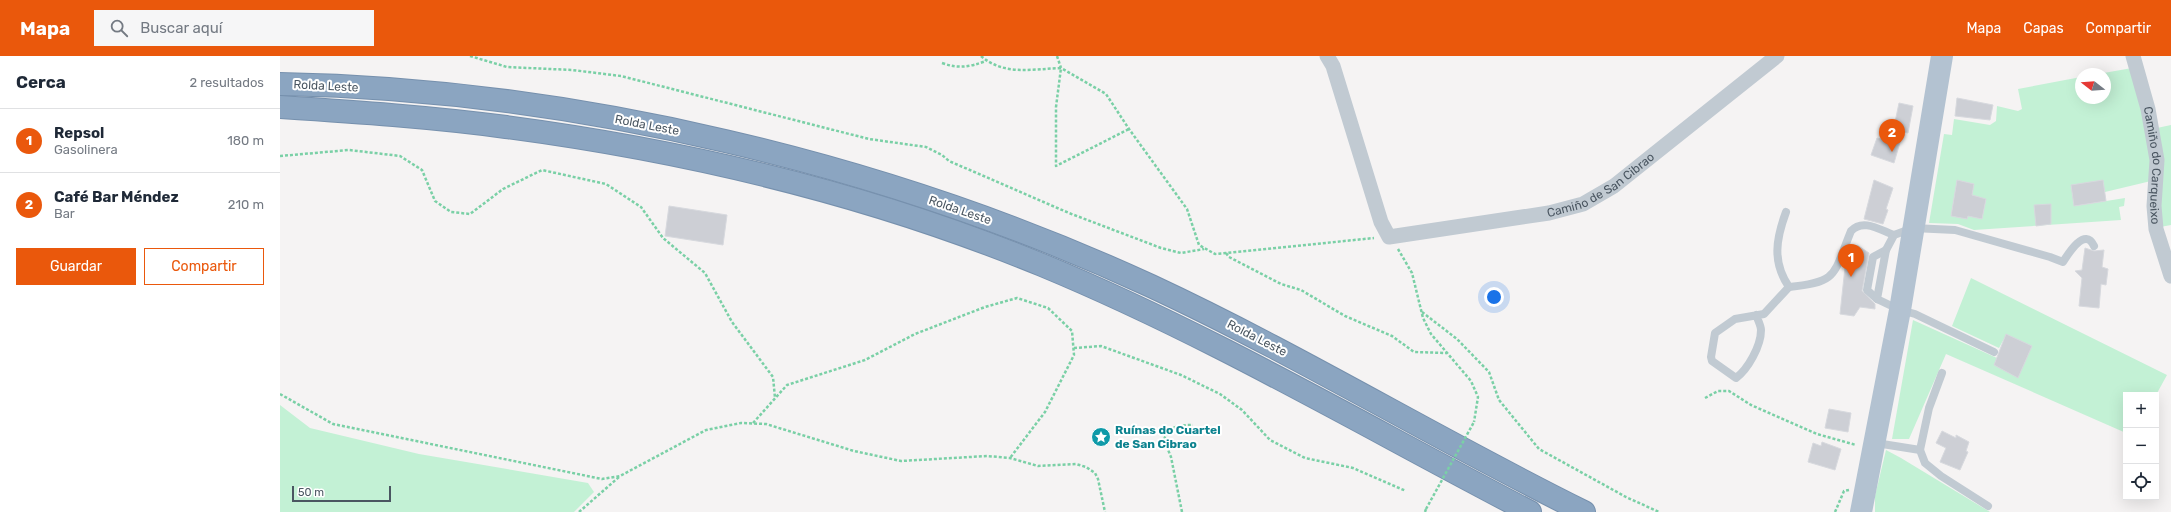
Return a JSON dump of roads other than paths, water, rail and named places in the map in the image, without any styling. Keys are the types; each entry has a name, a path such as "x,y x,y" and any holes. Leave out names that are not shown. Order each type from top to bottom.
{"highway":[{"name":"Rolda Leste","path":"280,84 452,95 630,122 792,158 936,202 1066,249 1185,302 1272,345 1584,512"},
{"name":"Rolda Leste","path":"280,107 448,120 508,127 645,150 781,180 907,217 1038,264 1175,324 1256,365 1530,512"}],"main road":[{"path":"1861,512 1875,447 1900,310 1904,231 1942,56"}],"street":[{"name":"Camiño de San Cibrao","path":"1327,56 1333,66 1381,222 1389,236 1549,213 1583,204 1614,186 1777,56"},
{"name":"Camiño do Carqueixo","path":"2133,56 2148,109 2157,160 2154,206 2156,229 2171,276"}],"lane":[{"path":"1786,212 1779,235 1777,265 1781,275 1789,287"},
{"path":"1756,315 1762,329 1759,345 1741,374 1736,378 1712,361 1711,357 1715,332 1735,319 1756,315 1764,314 1789,287 1813,285 1826,280 1833,274 1851,231 1856,226 1862,224 1904,231 1956,230 2063,262 2075,244 2082,240 2088,239 2092,241 2094,246"},
{"path":"1904,231 1886,250 1874,256 1867,290 1877,299 1900,310 1915,314 1994,352"},
{"path":"1877,299 1886,250"},
{"path":"1942,373 1929,408 1920,450 1925,463 1941,476 1988,506"},
{"path":"1875,447 1920,450"}],"place":[{"name":"Café Bar Méndez","path":"1892,152"},
{"name":"Repsol","path":"1851,277"},
{"name":"Ruínas do Cuartel de San Cibrao","path":"1101,437"}]}
